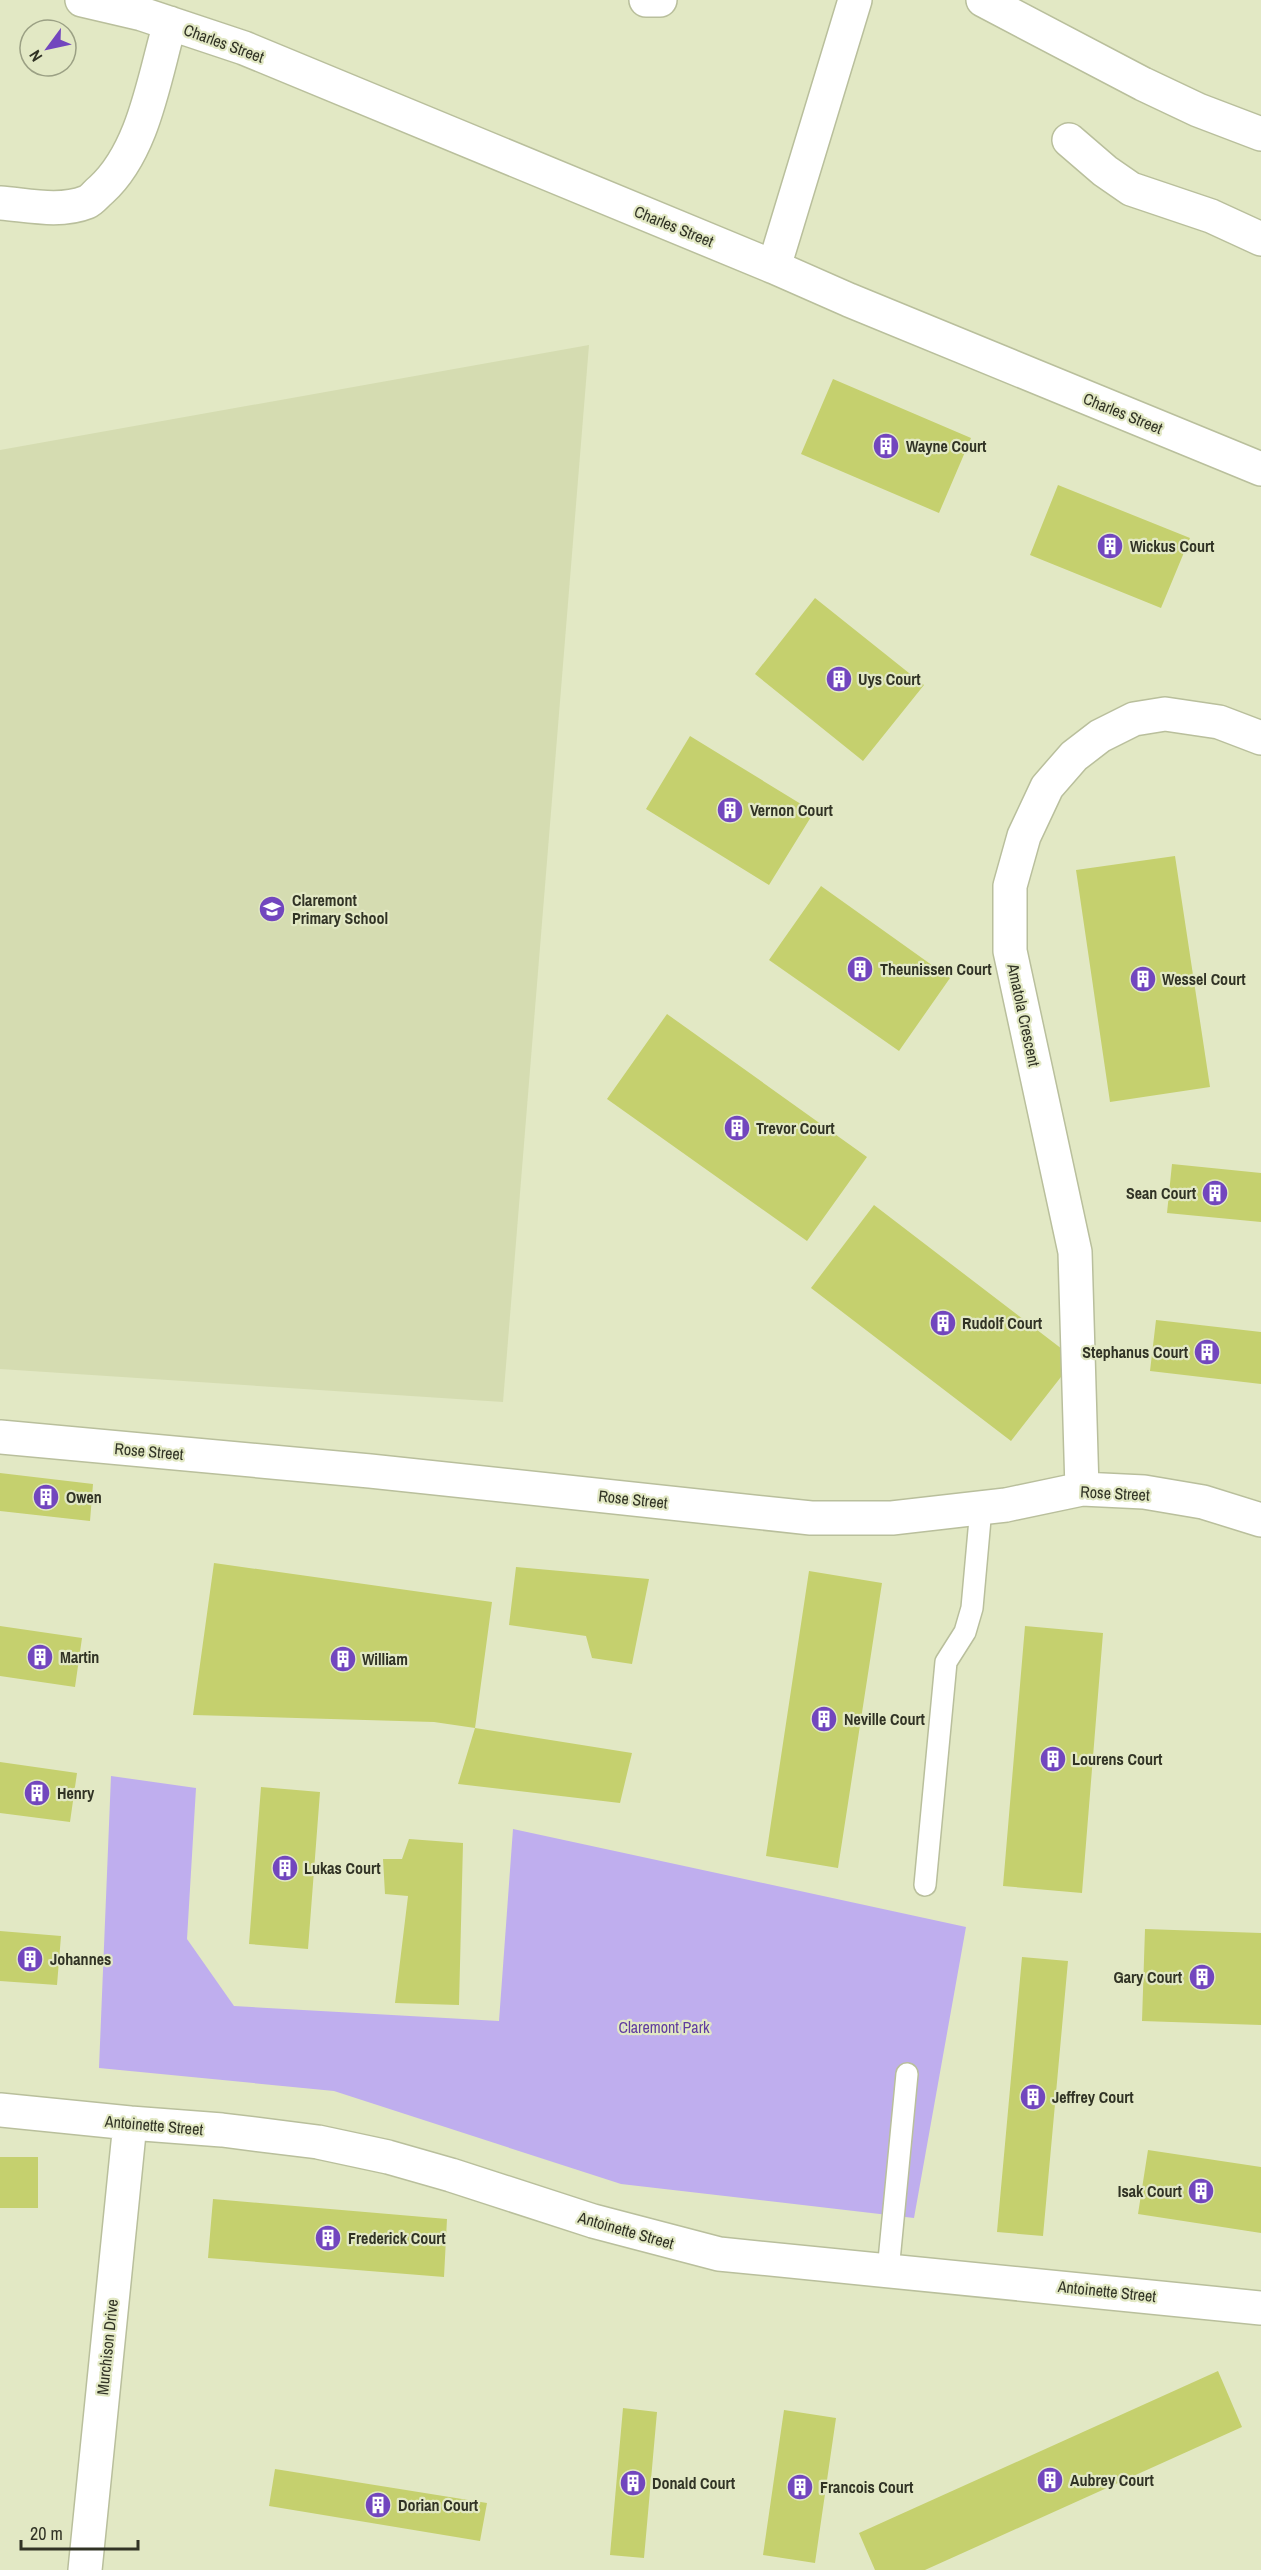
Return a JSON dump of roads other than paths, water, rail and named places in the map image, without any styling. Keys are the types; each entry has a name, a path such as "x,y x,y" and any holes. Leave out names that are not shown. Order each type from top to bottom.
{"street":[{"name":"Charles Street","path":"82,0 142,14 244,48 1261,469"},
{"path":"646,0 660,0"},
{"path":"774,267 855,0"},
{"path":"987,0 1143,84 1198,110 1261,134"},
{"path":"0,202 46,207 69,206 88,202 104,187 123,166 139,131 170,23"},
{"path":"1070,140 1105,171 1131,189 1211,216 1261,239"},
{"name":"Amatola Crescent","path":"1082,1489 1075,1252 1010,951 1010,886 1024,836 1047,787 1074,756 1100,736 1134,719 1165,714 1219,722 1261,738"},
{"name":"Rose Street","path":"0,1437 358,1470 811,1518 892,1518 981,1508 1082,1489 1144,1492 1193,1501 1261,1520"},
{"name":"Antoinette Street","path":"0,2110 130,2124 222,2130 318,2142 388,2157 593,2221 719,2254 1069,2287 1261,2308"},
{"name":"Murchison Drive","path":"85,2570 130,2124"}],"lane":[{"path":"925,1885 946,1662 964,1632 972,1608 981,1508"},
{"path":"888,2271 907,2074"}],"place":[{"name":"Wayne Court","path":"886,446"},
{"name":"Wickus Court","path":"1110,546"},
{"name":"Uys Court","path":"839,679"},
{"name":"Vernon Court","path":"730,810"},
{"name":"Claremont Primary School","path":"272,909"},
{"name":"Theunissen Court","path":"860,969"},
{"name":"Wessel Court","path":"1143,979"},
{"name":"Trevor Court","path":"737,1128"},
{"name":"Sean Court","path":"1215,1193"},
{"name":"Rudolf Court","path":"943,1323"},
{"name":"Stephanus Court","path":"1207,1352"},
{"name":"Owen","path":"46,1497"},
{"name":"Martin","path":"40,1657"},
{"name":"William","path":"343,1659"},
{"name":"Neville Court","path":"824,1719"},
{"name":"Lourens Court","path":"1053,1759"},
{"name":"Henry","path":"37,1793"},
{"name":"Lukas Court","path":"285,1868"},
{"name":"Johannes","path":"30,1959"},
{"name":"Gary Court","path":"1202,1977"},
{"name":"Jeffrey Court","path":"1033,2097"},
{"name":"Isak Court","path":"1201,2191"},
{"name":"Frederick Court","path":"328,2238"},
{"name":"Aubrey Court","path":"1050,2480"},
{"name":"Donald Court","path":"633,2483"},
{"name":"Francois Court","path":"800,2487"},
{"name":"Dorian Court","path":"378,2505"}],"park label":[{"name":"Claremont Park","path":"664,2027"}]}
